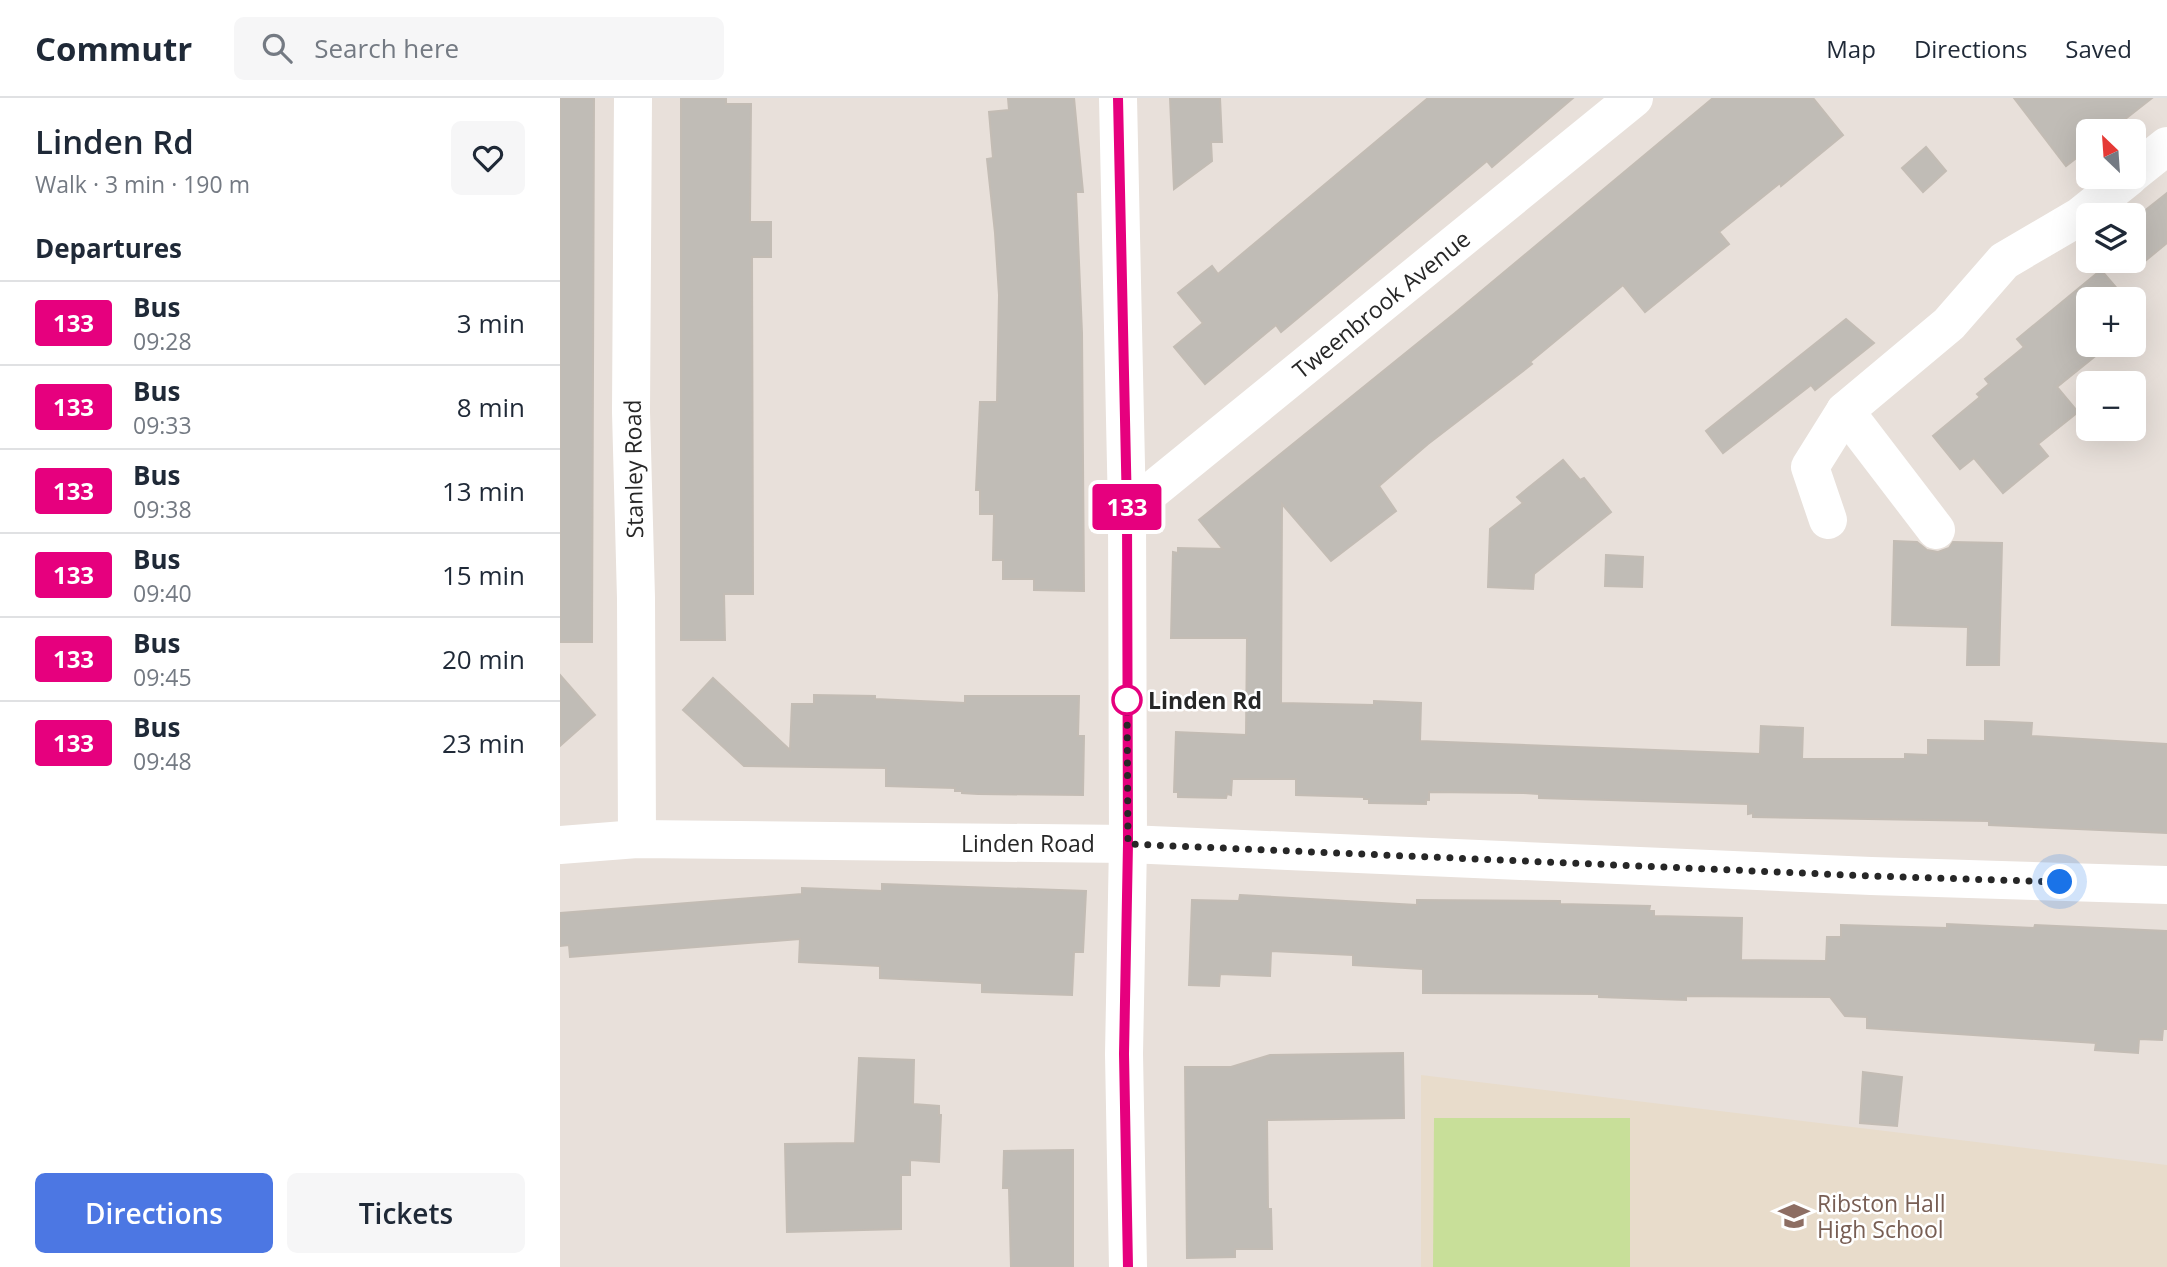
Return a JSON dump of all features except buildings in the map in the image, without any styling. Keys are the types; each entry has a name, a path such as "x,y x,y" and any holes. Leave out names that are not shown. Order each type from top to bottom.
{"street":[{"name":"Stanley Road","path":"633,98 632,412 637,839"},
{"path":"1118,98 1127,511 1128,844 1124,1054 1128,1267"},
{"name":"Tweenbrook Avenue","path":"1127,511 1634,98"},
{"path":"2146,163 2167,146"},
{"path":"1828,520 1810,467 1844,411 1949,324 2004,261 2079,217 2114,189"},
{"path":"1844,411 1936,530"},
{"name":"Linden Road","path":"560,845 637,839 1128,844 1871,876 2167,885"}],"shaded area":[{"name":"Ribston Hall High School","path":"1421,1075 2167,1165 2167,1267 1421,1267"}],"green space":[{"path":"1434,1118 1630,1118 1630,1267 1433,1267"}],"bus line":[{"name":"133","path":"1118,98 1127,511 1128,844 1124,1054 1128,1267"}],"place":[{"name":"Linden Rd","path":"1127,700"},
{"name":"Ribston Hall High School","path":"1794,1216"}],"route":[{"path":"1127,700 1128,844 2060,882"}]}
